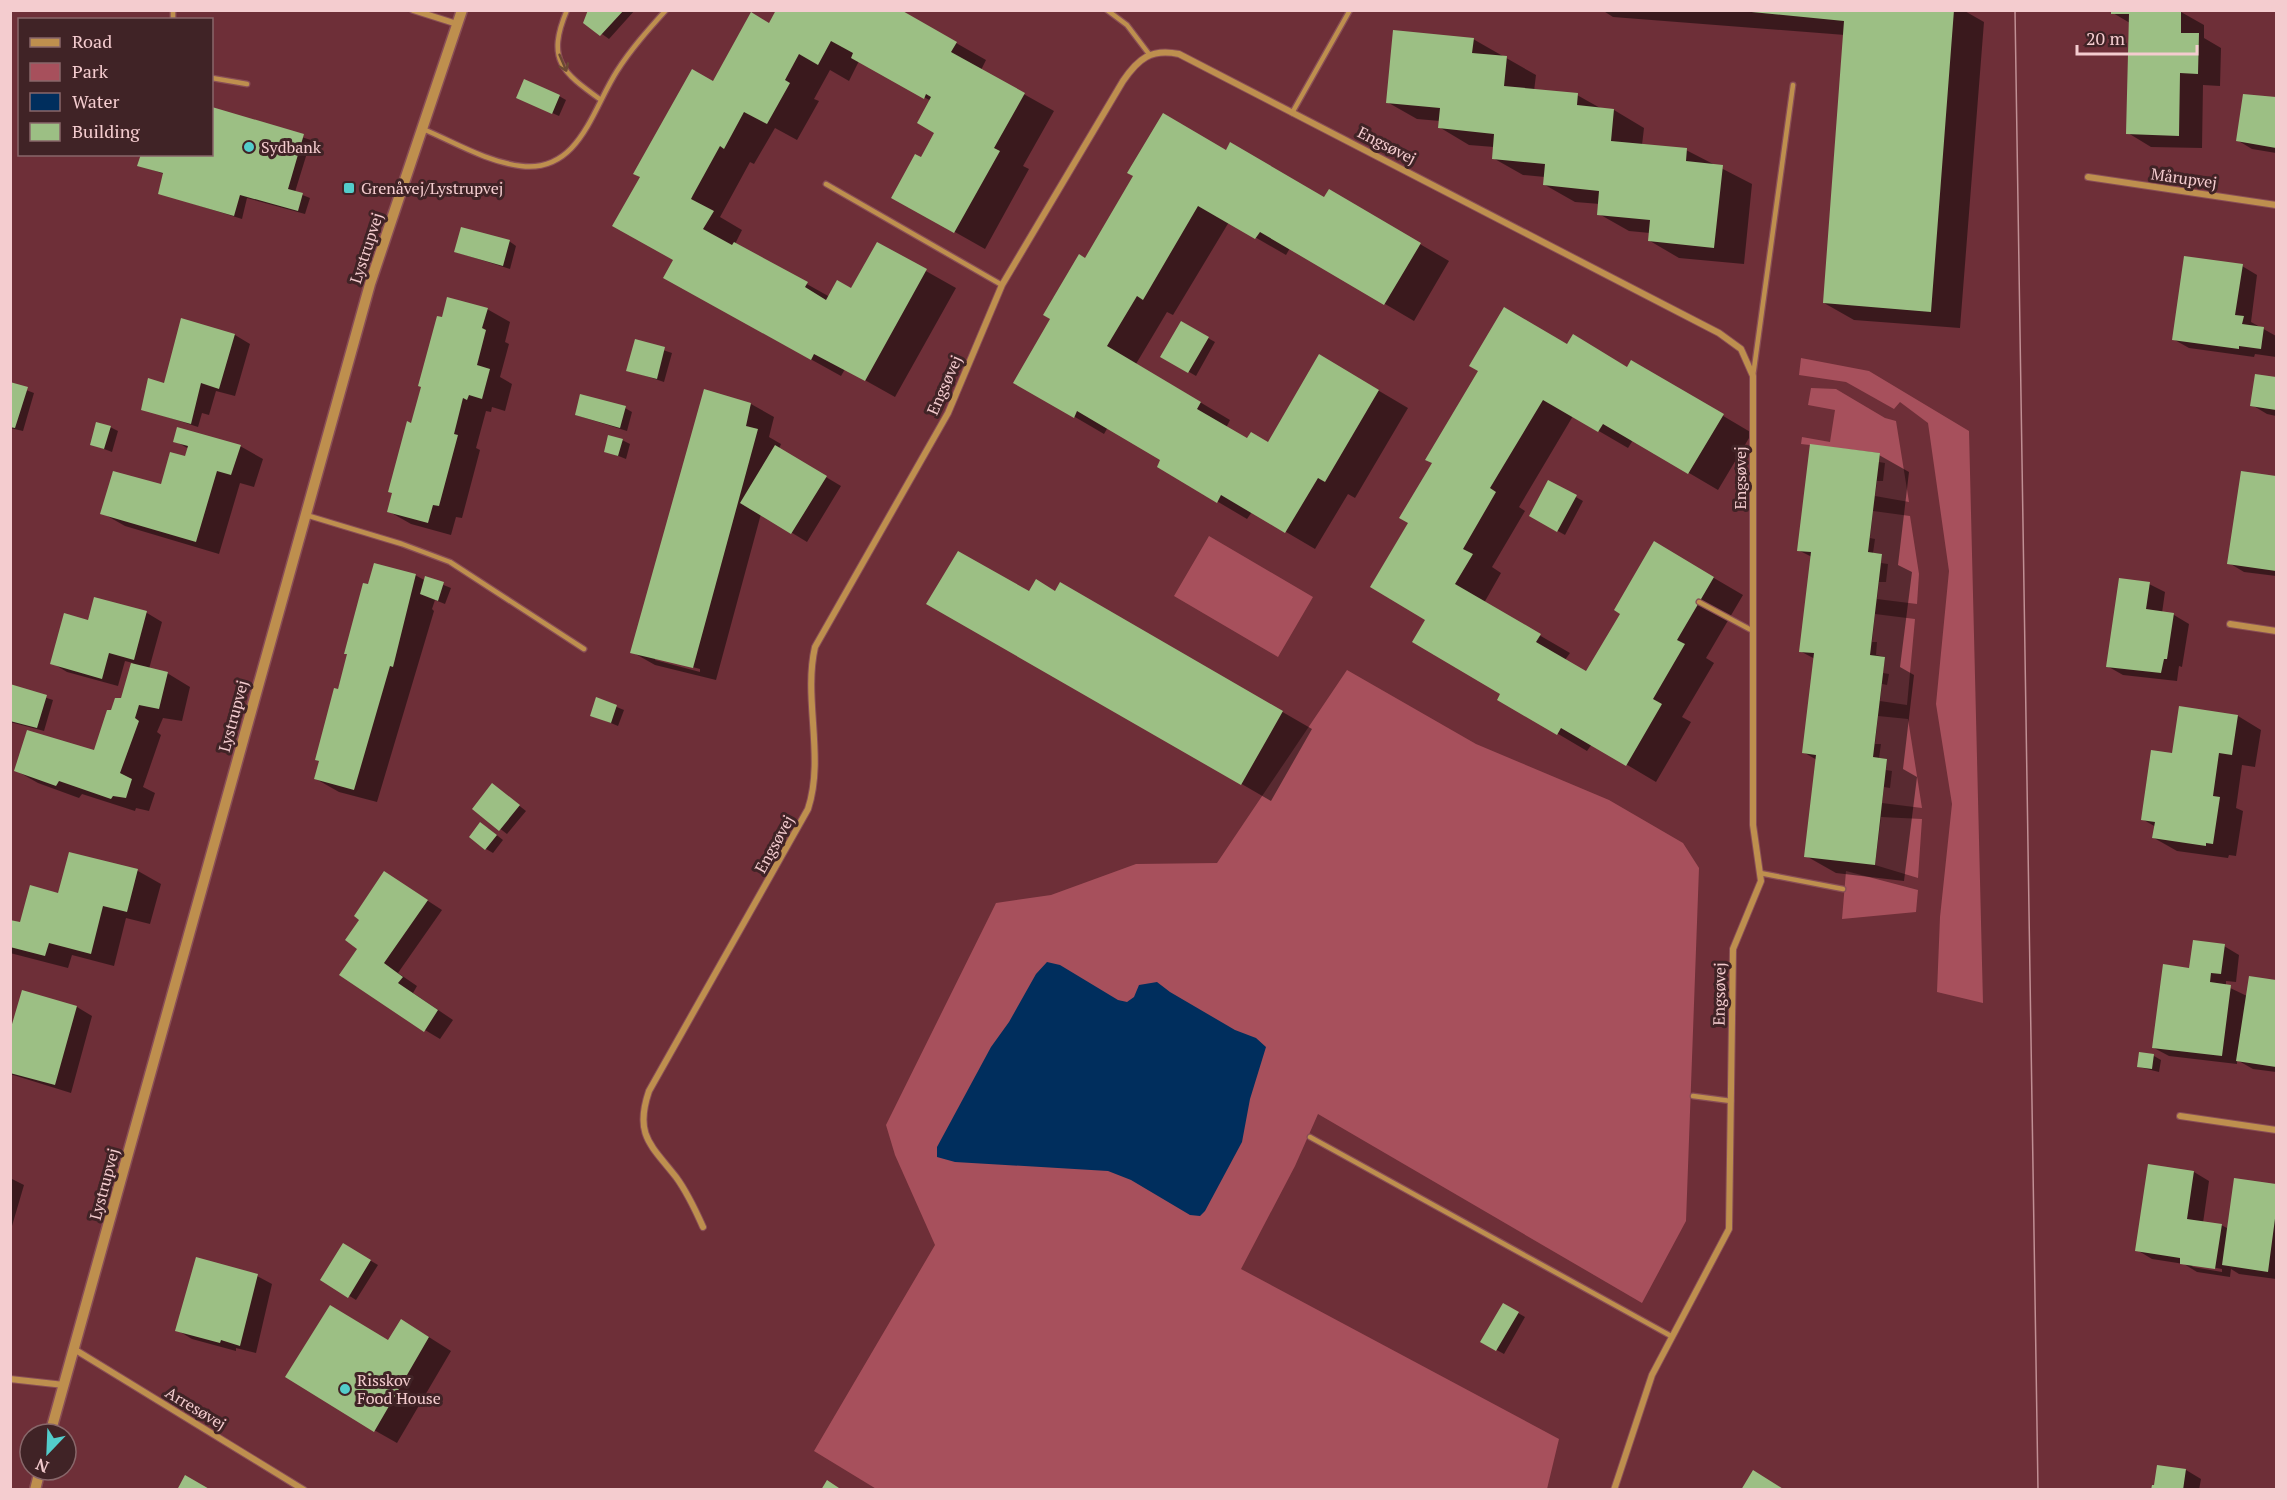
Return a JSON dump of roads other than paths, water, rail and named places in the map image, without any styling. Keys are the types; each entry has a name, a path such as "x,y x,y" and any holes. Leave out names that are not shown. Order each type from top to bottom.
{"street":[{"path":"413,10 457,24"},
{"name":"Lystrupvej","path":"53,1422 304,514 370,285 462,10"},
{"name":"Engsøvej","path":"703,1227 687,1193 649,1144 642,1119 644,1105 649,1091 805,816 813,791 812,667 815,646 948,413 1002,285 1123,81 1140,59 1149,54 1167,52 1189,58 1719,333 1740,348 1753,375 1753,825 1761,881 1733,949 1729,1229 1652,1375 1614,1490"},
{"name":"Mårupvej","path":"2088,177 2277,205"},
{"path":"2230,624 2277,631"},
{"path":"2180,1116 2277,1130"},
{"name":"Arresøvej","path":"74,1349 304,1490"},
{"path":"10,1379 64,1385"}],"lane":[{"path":"567,10 560,28 557,46 561,63 570,78 601,100"},
{"path":"421,128 500,161 521,166 553,164 574,148 630,52 666,10"},
{"path":"1107,10 1127,26 1149,54"},
{"path":"1292,113 1350,10"},
{"path":"213,78 247,84"},
{"path":"1753,375 1793,85"},
{"path":"826,184 1002,285"},
{"path":"304,514 402,544 450,562 584,649"},
{"path":"1700,602 1753,631"},
{"path":"1760,873 1843,889"},
{"path":"1693,1096 1731,1101"},
{"path":"1310,1137 1671,1336"}],"water":[{"path":"1047,962 1060,965 1118,1000 1127,1002 1134,997 1139,985 1157,982 1235,1030 1256,1038 1266,1047 1250,1099 1242,1142 1205,1211 1200,1216 1190,1215 1131,1180 1108,1171 955,1162 937,1157 937,1147 991,1047 1009,1022 1036,974"}],"tram line":[{"path":"2015,10 2038,1490"}],"place":[{"name":"Sydbank","path":"249,147"},
{"name":"Grenåvej/Lystrupvej","path":"349,188"},
{"name":"Risskov Food House","path":"345,1389"}]}
